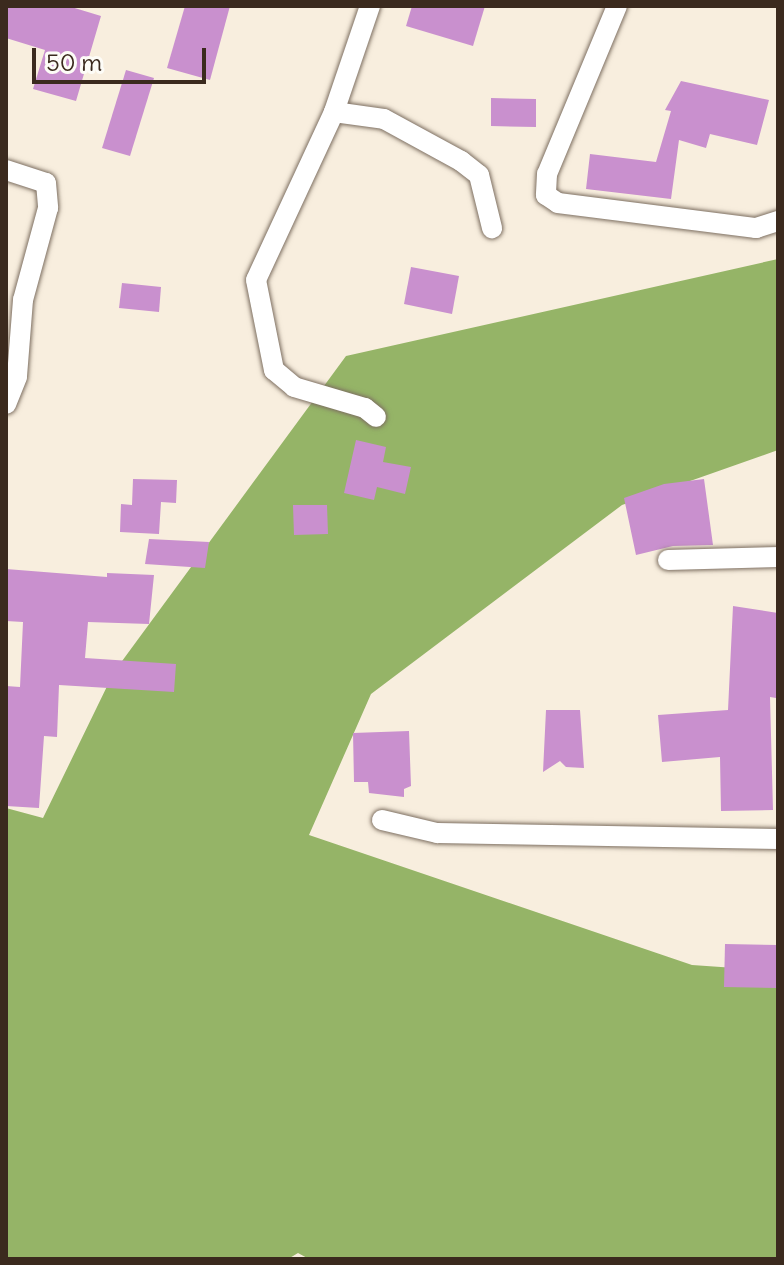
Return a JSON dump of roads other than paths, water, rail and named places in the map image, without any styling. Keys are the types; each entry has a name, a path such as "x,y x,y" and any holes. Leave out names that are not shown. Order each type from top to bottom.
{"street":[{"path":"370,6 334,112 296,188 279,239 256,270 256,280 274,370 294,387 365,408 376,417"},
{"path":"617,6 547,174 546,195 558,203 756,228 778,221"},
{"path":"334,112 384,119 461,161 479,175 492,228"},
{"path":"6,170 46,183 48,208 23,300 17,377 6,404"},
{"path":"668,560 778,557"},
{"path":"382,820 437,833 778,839"}]}
